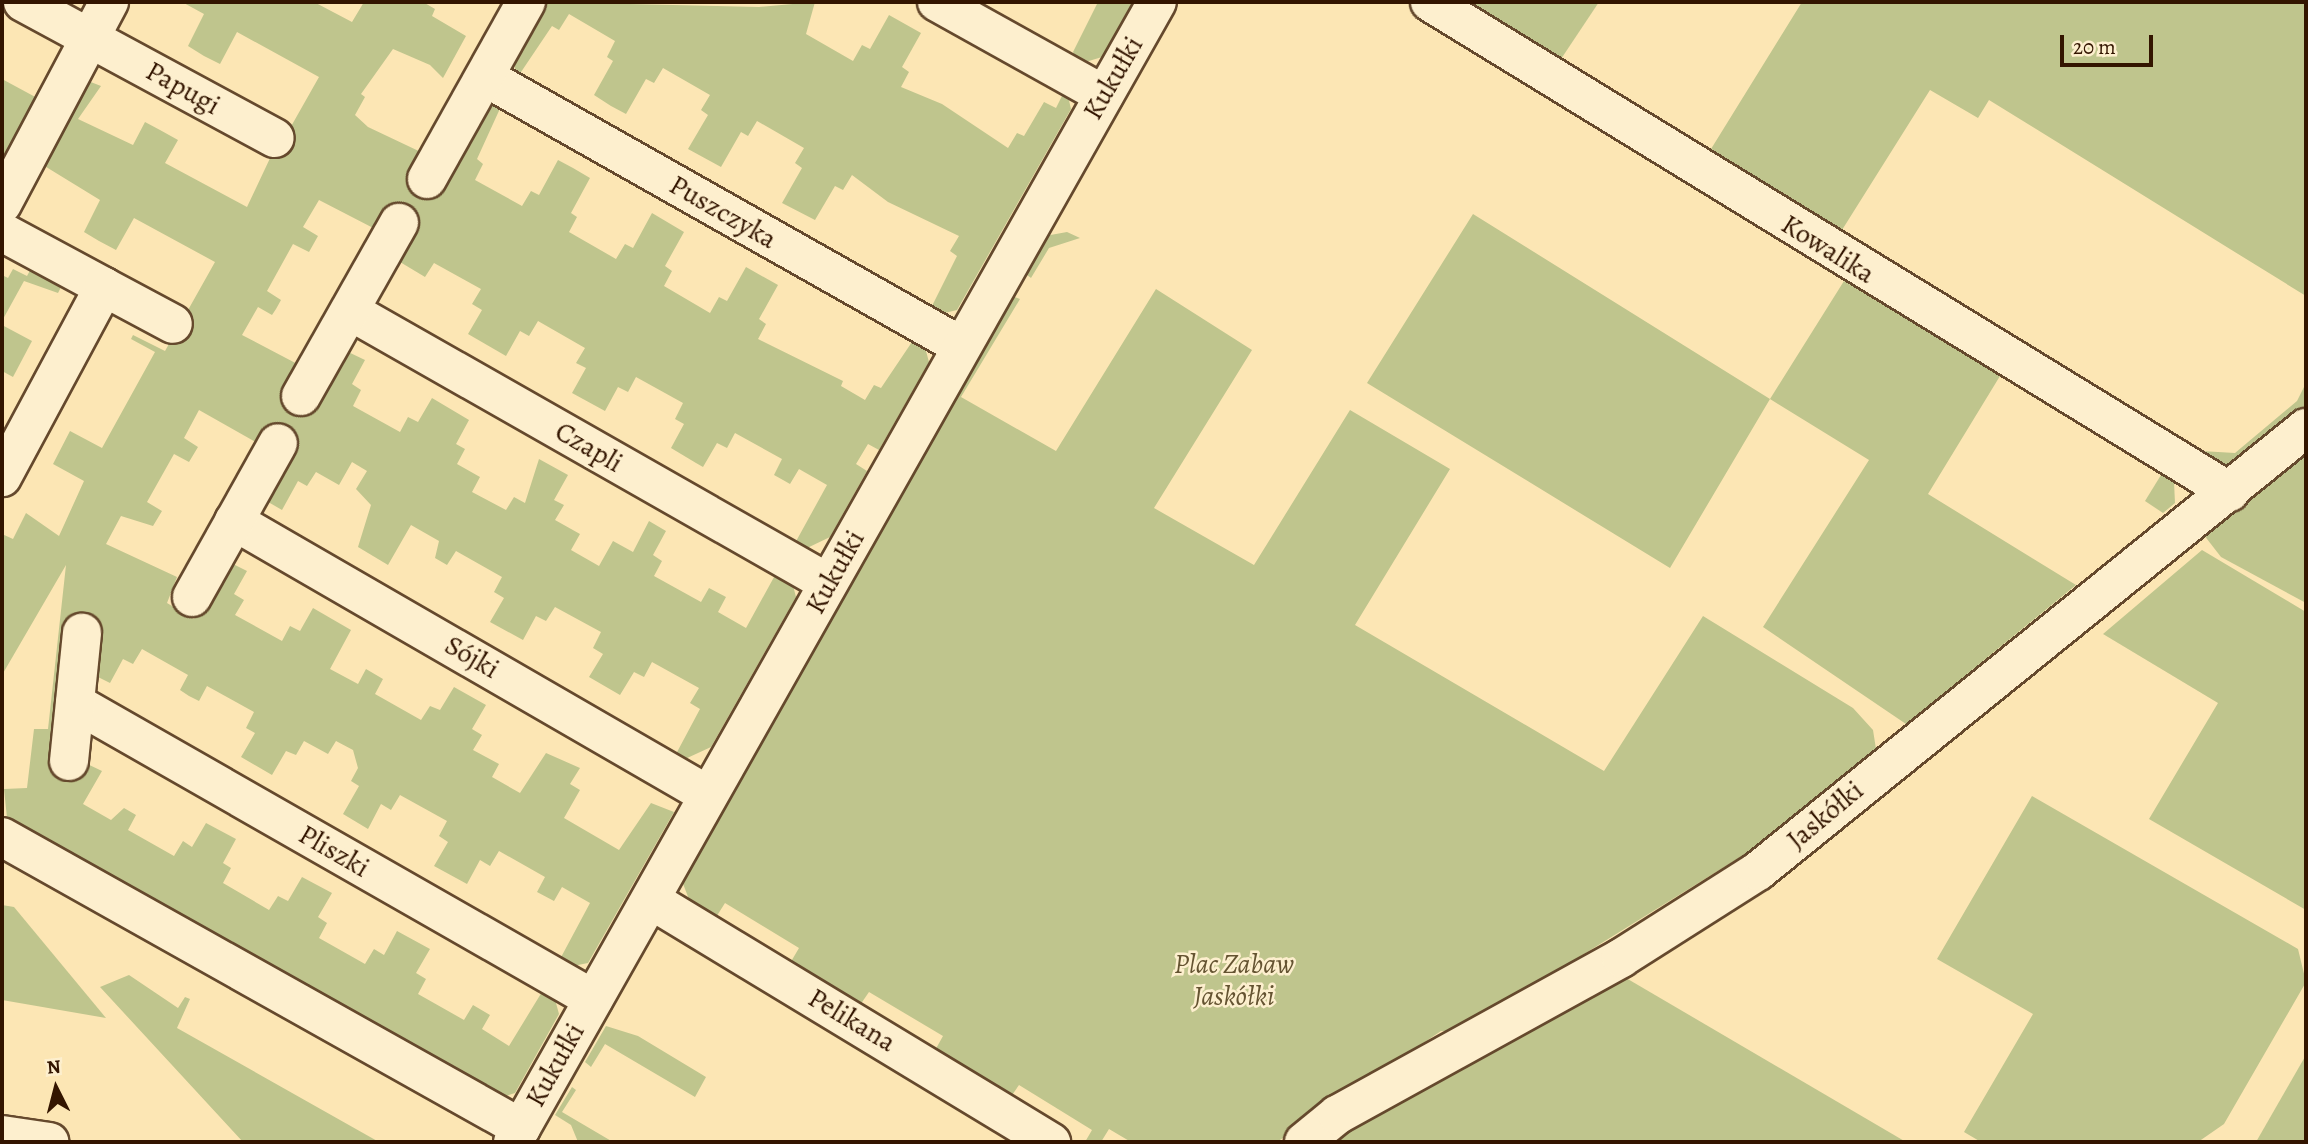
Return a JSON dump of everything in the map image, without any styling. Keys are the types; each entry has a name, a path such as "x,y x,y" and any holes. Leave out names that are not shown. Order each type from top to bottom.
{"street":[{"name":"Papugi","path":"23,2 275,138"},
{"path":"2,204 109,2"},
{"path":"427,179 526,2"},
{"path":"937,2 1104,95"},
{"name":"Kukułki","path":"517,1135 1157,2"},
{"name":"Kowalika","path":"1430,2 2230,492"},
{"name":"Puszczyka","path":"485,77 961,346"},
{"path":"301,396 399,223"},
{"path":"2,232 173,324"},
{"path":"4,467 104,287"},
{"name":"Czapli","path":"350,311 828,583"},
{"name":"Jaskółki","path":"1304,1142 1337,1115 1621,958 1758,871 2306,428"},
{"path":"192,597 278,443"},
{"name":"Sójki","path":"234,522 708,794"},
{"path":"69,761 82,633"},
{"name":"Pliszki","path":"75,703 593,999"},
{"path":"3,842 517,1135"},
{"name":"Pelikana","path":"651,900 1051,1142"},
{"path":"2,1135 49,1142"}],"green space":[{"path":"182,2 314,2 352,22 364,2 423,2 435,9 432,16 466,36 443,78 430,65 393,49 361,94 365,97 355,115 368,127 425,154 484,109 503,102 477,159 483,164 475,180 522,206 531,191 539,195 558,160 573,168 590,178 571,213 577,217 569,232 616,259 625,244 633,248 652,213 684,232 665,266 672,271 664,286 710,313 719,297 727,301 746,267 778,285 759,319 766,324 758,339 843,381 841,386 865,400 874,385 881,388 916,336 923,340 929,362 879,450 868,444 856,464 867,471 830,537 803,550 794,545 827,485 799,469 790,484 774,475 782,459 735,433 727,448 717,443 703,467 671,448 684,424 675,419 683,403 636,377 628,392 618,387 605,411 572,393 586,368 576,363 585,348 538,321 529,336 520,331 506,356 468,334 482,310 472,304 481,289 434,263 425,277 395,259 379,231 319,200 303,227 318,236 309,252 293,244 267,291 281,300 276,309 272,315 258,307 242,335 303,367 344,350 365,360 352,384 361,390 353,406 400,432 408,417 418,422 432,398 469,420 456,444 465,449 457,464 480,477 472,492 506,510 514,497 525,503 539,459 568,475 554,500 564,505 555,520 580,534 571,550 599,566 613,541 633,552 649,521 666,531 653,555 662,561 654,576 701,602 709,588 726,597 718,612 746,628 779,568 790,574 796,597 711,747 685,759 676,754 700,709 690,703 699,688 652,662 644,677 634,672 620,695 589,677 603,654 593,648 601,632 555,607 546,621 536,616 523,640 490,622 504,598 494,592 502,577 456,551 447,565 435,558 439,541 411,525 388,565 358,547 371,505 356,489 367,471 352,462 339,485 316,472 307,486 298,481 282,510 263,499 296,437 271,423 259,444 199,410 184,438 198,447 189,462 174,454 147,502 162,511 153,526 121,516 106,544 177,577 167,603 194,619 225,560 247,571 234,594 244,600 235,615 282,641 290,626 300,631 313,608 351,630 330,669 358,684 366,669 383,679 375,694 421,720 430,706 440,710 454,687 486,705 472,729 482,735 473,750 499,764 492,777 520,793 546,753 580,768 570,784 580,790 564,818 619,850 651,803 674,812 588,963 568,967 559,961 590,903 562,887 554,901 537,892 545,877 499,851 490,866 480,860 467,884 434,866 448,842 439,836 447,821 400,795 391,810 381,804 368,829 343,814 359,786 351,781 358,768 353,750 336,741 328,754 304,741 296,755 286,751 272,775 241,757 255,733 246,728 254,712 207,686 199,701 189,696 180,690 188,675 142,649 133,664 123,659 110,683 96,676 81,761 102,771 83,804 111,820 124,808 136,815 128,830 174,856 183,841 192,847 206,823 236,839 223,863 231,868 223,883 269,910 278,896 288,901 302,877 332,893 318,917 327,923 319,938 365,964 374,949 384,955 397,931 430,949 416,973 426,979 418,994 464,1020 473,1005 490,1015 482,1029 509,1046 545,987 553,992 559,1014 515,1093 503,1097 7,818 4,789 27,788 34,729 48,729 66,565 2,675 2,534 13,539 26,513 59,536 84,481 53,464 70,431 102,448 155,352 131,339 133,335 165,351 215,262 134,218 116,250 99,241 84,232 100,200 38,162 83,79 101,86 78,119 133,145 145,122 178,140 165,163 247,207 272,154 281,158 288,146 294,133 289,130 319,77 237,32 220,64 204,56 188,46 204,14"},
{"path":"544,2 759,7 815,2 806,34 853,61 862,45 870,49 889,15 921,33 902,67 909,72 901,87 942,104 1008,148 1017,133 1024,136 1044,102 1056,108 1066,88 1071,109 957,310 936,315 929,312 957,256 950,251 959,236 888,202 852,175 843,190 835,186 815,220 782,203 802,168 795,163 804,148 757,121 748,136 741,132 721,167 688,149 708,115 701,110 710,95 663,68 654,83 646,79 626,114 611,106 594,95 613,61 607,57 615,41 569,14 559,30 552,26 517,78 513,59"},
{"path":"1098,2 1133,2 1102,57 1079,64 1073,52"},
{"path":"1459,2 1599,2 1559,62"},
{"path":"1802,2 2306,2 2306,296 1989,100 1978,118 1930,90 1842,230 1711,149"},
{"path":"2,79 39,99 7,158 2,155"},
{"path":"1473,214 1770,399 1670,568 1367,383"},
{"path":"1067,232 1080,238 1049,248 1031,278 1022,271 1045,236"},
{"path":"33,265 63,283 58,293 24,281 2,321 2,275 8,278 13,269 27,276"},
{"path":"1844,281 2000,376 1928,494 2076,585 1906,724 1763,627 1869,460 1770,399"},
{"name":"Plac Zabaw Jaskółki","path":"1156,289 1252,350 1154,508 1254,565 1350,410 1450,469 1355,625 1604,771 1703,616 1853,708 1873,730 1876,749 1841,784 1745,854 1460,1031 1441,1031 1277,1142 1131,1142 1109,1129 1101,1142 1085,1142 1092,1130 1019,1085 1008,1101 933,1054 943,1036 869,992 858,1008 789,965 799,948 725,903 713,922 692,907 680,876 1009,295 1020,299 961,397 1056,451"},
{"path":"2,325 32,341 13,377 2,371"},
{"path":"2306,383 2306,408 2238,463 2222,466 2197,457 2201,451 2235,453 2297,401"},
{"path":"2306,446 2306,603 2221,557 2200,530"},
{"path":"2161,475 2174,482 2175,503 2163,513 2145,501"},
{"path":"2202,550 2306,612 2306,910 2149,819 2218,703 2103,634"},
{"path":"2032,796 2298,949 2306,982 2224,1124 2198,1142 1981,1142 1964,1132 2033,1014 1937,959"},
{"path":"2,905 14,907 106,1018 2,1000"},
{"path":"129,975 178,1008 185,997 190,999 177,1028 379,1142 243,1142 100,987"},
{"path":"1626,978 1906,1142 1325,1142 1362,1117"},
{"path":"606,1026 638,1036 706,1077 695,1097 605,1044 591,1067 585,1062"},
{"path":"2306,1055 2306,1142 2256,1142"},
{"path":"572,1087 576,1090 562,1112 613,1142 578,1142 571,1125 555,1115"}]}
